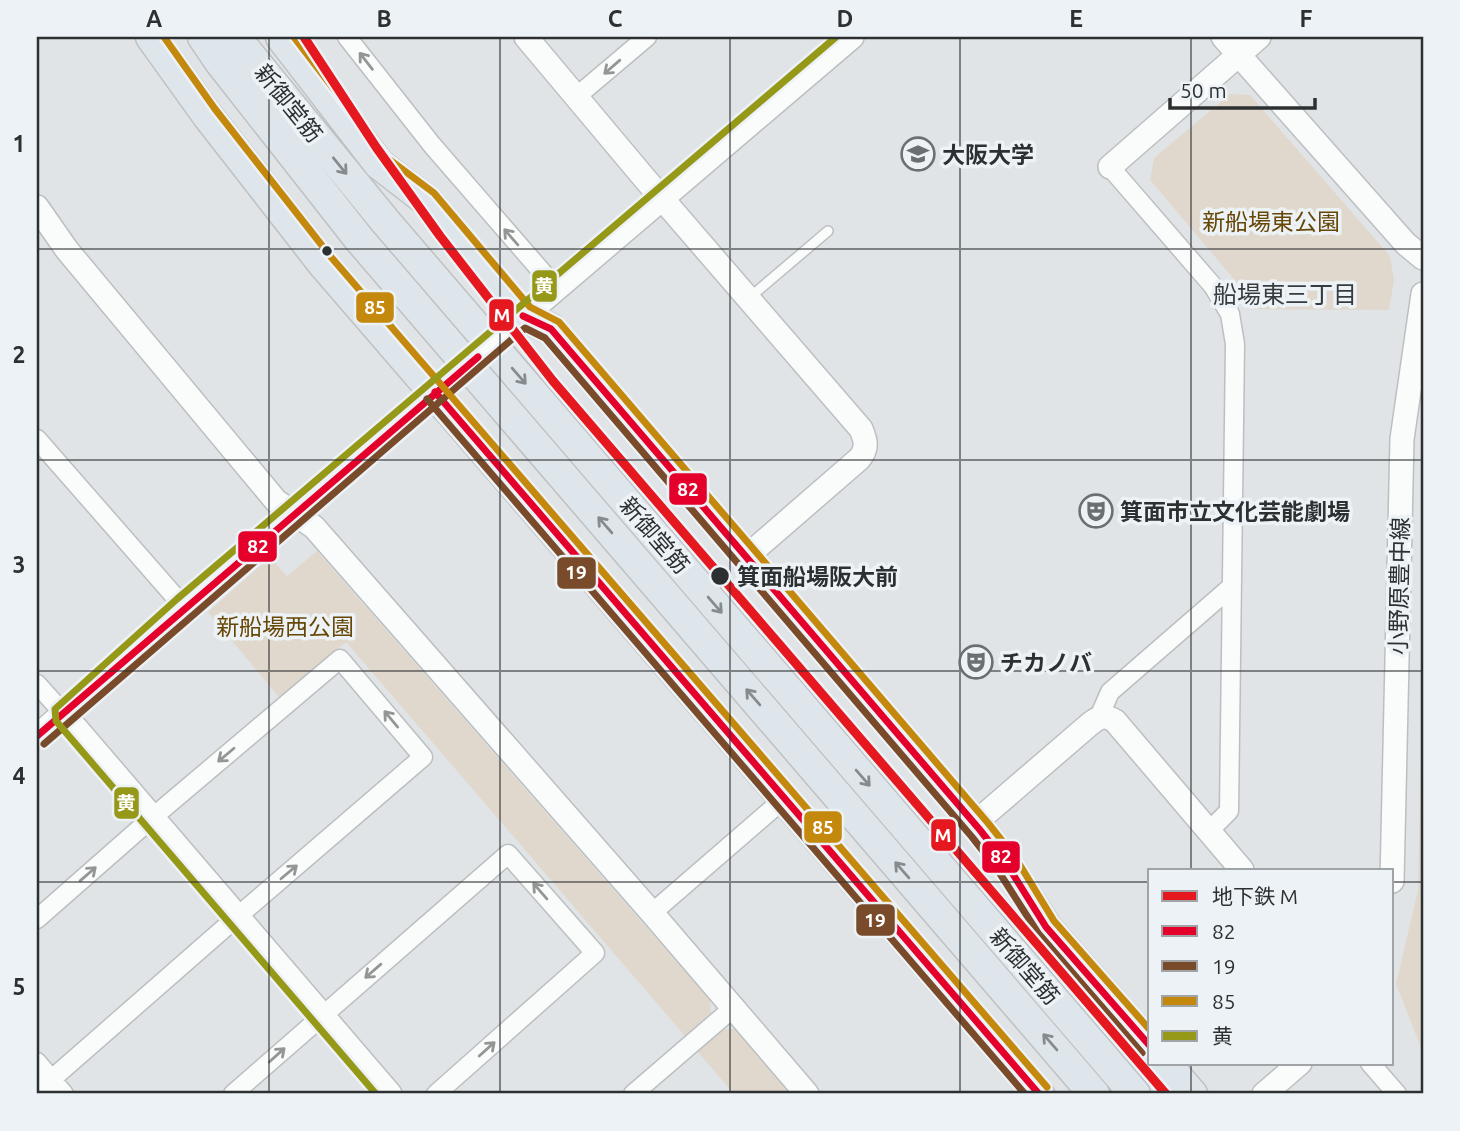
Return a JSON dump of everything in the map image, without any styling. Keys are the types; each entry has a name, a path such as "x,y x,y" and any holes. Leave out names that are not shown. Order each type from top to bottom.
{"highway":[{"path":"151,37 323,264 444,385 785,798 1039,1094"},
{"name":"新御堂筋","path":"202,37 359,239 1094,1094"},
{"name":"新御堂筋","path":"235,37 385,221 1135,1094"},
{"path":"281,37 373,156 427,201 514,325 551,329 975,823 1006,863 1046,927 1148,1044"},
{"path":"1166,1064 1192,1094"}],"street":[{"path":"347,37 432,145 556,288"},
{"path":"526,37 861,429 866,440 866,451 859,459 746,557"},
{"path":"576,97 647,37"},
{"path":"37,736 184,607 852,37"},
{"path":"1223,37 1406,244 1423,258"},
{"path":"1209,832 1229,811 1235,344 1230,314 1213,286 1110,167 1259,37"},
{"path":"37,207 67,250 258,480 276,500 314,527 807,1094"},
{"name":"小野原豊中線","path":"1392,869 1402,439 1423,294"},
{"path":"37,439 184,607"},
{"path":"975,823 1099,717 1110,692 1231,587"},
{"path":"37,919 340,659 424,757 237,916 37,1092"},
{"path":"37,684 390,1094"},
{"path":"1099,717 1108,716 1115,721 1241,869"},
{"path":"652,913 785,798"},
{"path":"233,1094 508,854 595,953 436,1094"},
{"path":"633,1094 733,1008"},
{"path":"37,1062 64,1094"},
{"path":"1264,1094 1299,1064"},
{"path":"1371,1064 1397,1094"}],"lane":[{"path":"748,299 828,231"}],"green space":[{"name":"新船場東公園","path":"1230,94 1250,95 1390,256 1394,280 1389,310 1251,309 1238,284 1150,180 1154,158"},
{"name":"新船場西公園","path":"317,551 710,1000 711,1013 685,1036 346,642 279,697 208,612 270,557 287,576"},
{"path":"1423,651 1423,1053 1396,984 1418,890"},
{"path":"722,1029 736,1029 792,1094 734,1094 697,1051"}],"metro line":[{"name":"M","path":"304,37 376,147 440,236 553,381 1166,1094"}],"transit line":[{"name":"85","path":"164,37 215,109 331,257 1047,1087"},
{"name":"85","path":"294,37 386,157 434,193 530,307 559,322 988,823 1015,857 1054,921 1148,1028"},
{"name":"黄","path":"376,1094 56,721 55,709 177,599 836,37"},
{"name":"82","path":"523,316 551,329 980,830 1006,863 1046,927 1148,1044"},
{"name":"19","path":"44,744 525,328 545,338 972,837 997,869 1038,933 1142,1053"},
{"name":"82","path":"37,736 478,357"},
{"name":"82","path":"435,392 1039,1094"},
{"name":"19","path":"427,399 1025,1094"}],"place":[{"name":"大阪大学","path":"918,154"},
{"name":"箕面市立文化芸能劇場","path":"1096,511"},
{"name":"箕面船場阪大前","path":"720,576"},
{"name":"チカノバ","path":"976,662"}],"district":[{"name":"船場東三丁目","path":"1285,294"}]}
